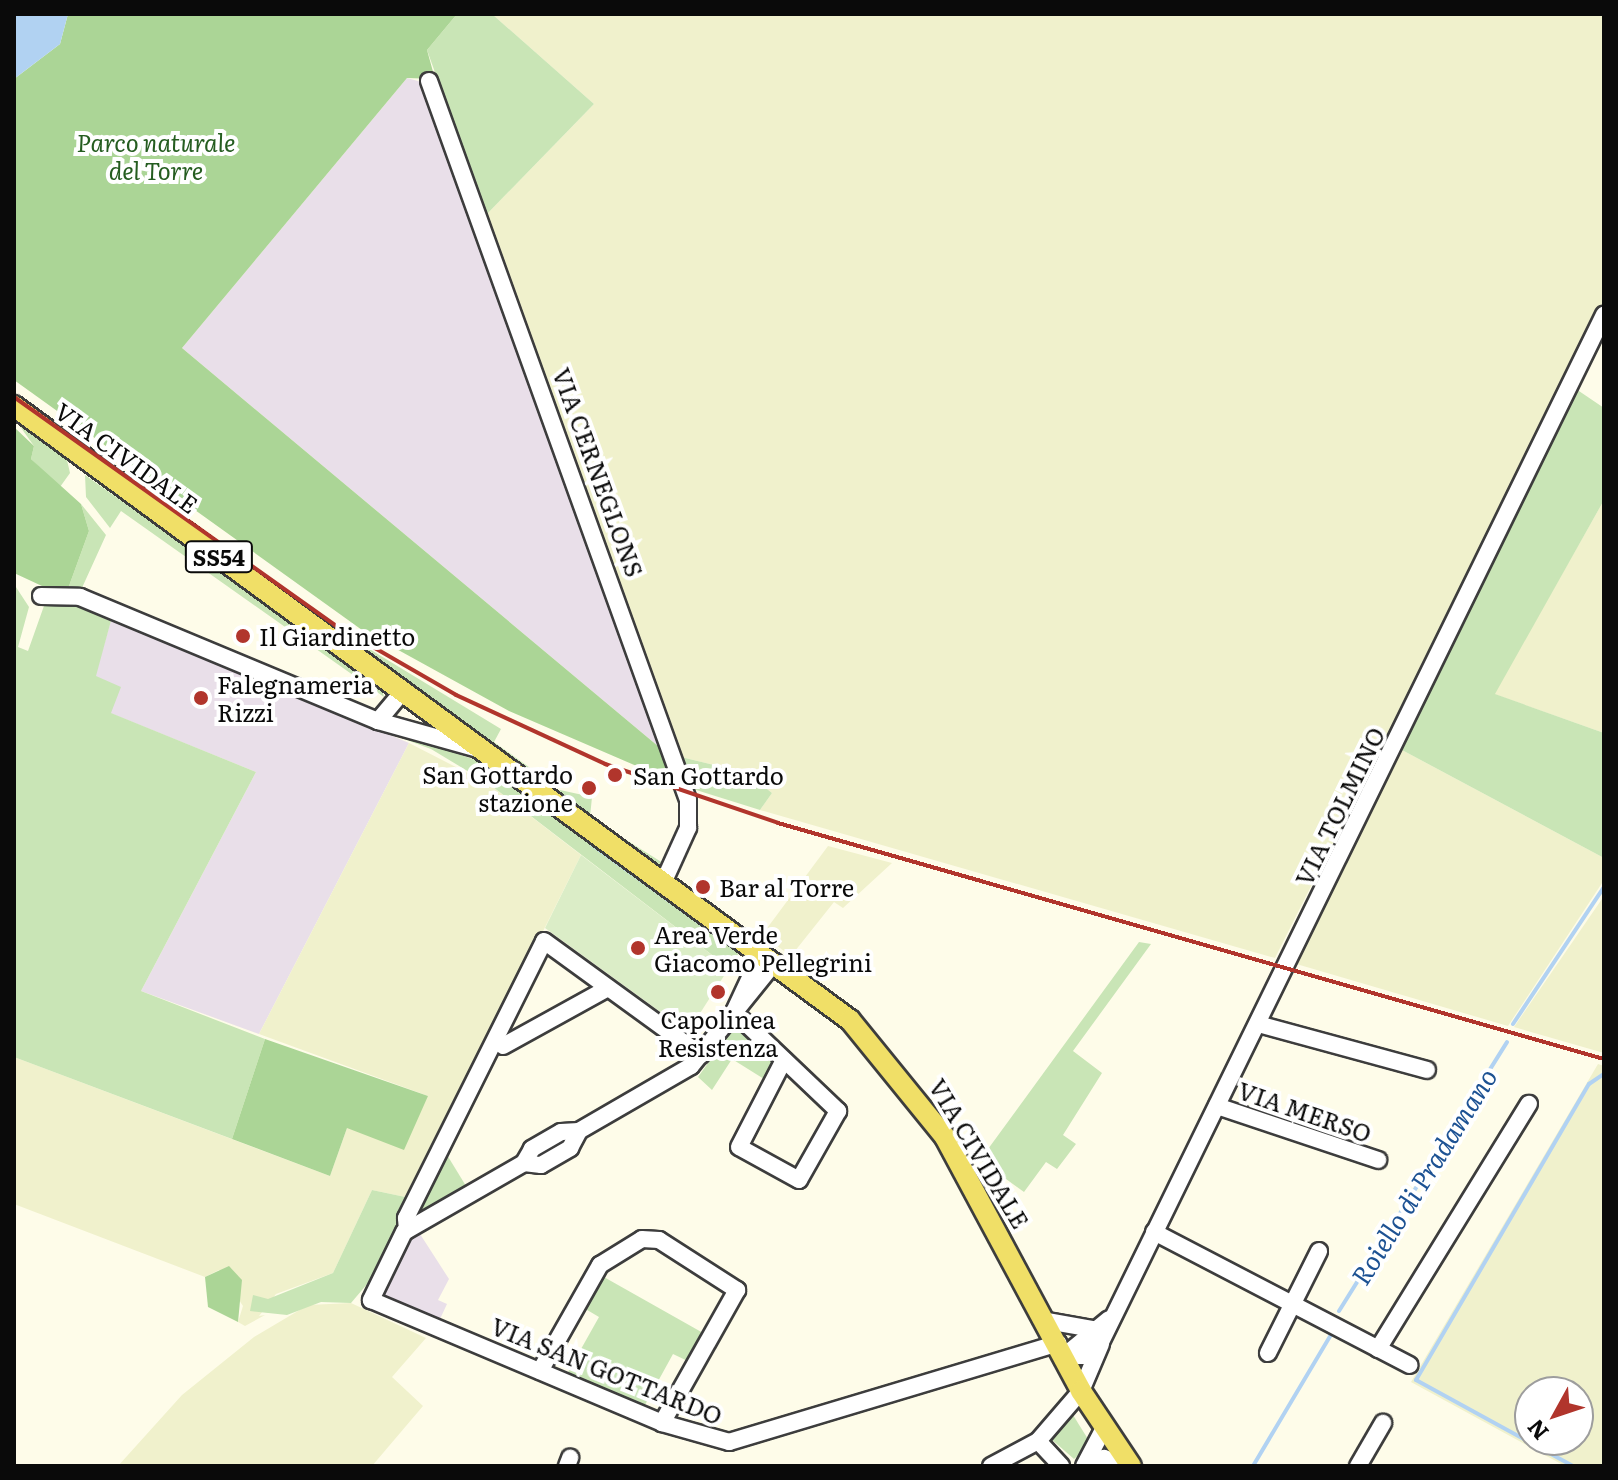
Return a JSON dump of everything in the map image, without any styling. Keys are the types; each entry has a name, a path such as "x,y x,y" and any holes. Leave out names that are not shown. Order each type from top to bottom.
{"main road":[{"name":"VIA CIVIDALE","path":"14,406 850,1020 918,1098 1047,1321 1103,1430 1130,1466"}],"street":[{"name":"VIA CERNEGLONS","path":"429,81 688,800 688,828 664,881"},
{"name":"VIA TOLMINO","path":"1038,1441 1081,1391 1100,1335 1113,1315 1258,1024 1604,315"},
{"name":"VIA CIVIDALE","path":"41,596 80,597 378,721 487,752"},
{"path":"378,721 402,692"},
{"path":"701,1055 544,941 406,1218 407,1230 524,1163 541,1165 570,1148 579,1131 701,1055 734,1012 768,957"},
{"path":"503,1046 608,988"},
{"path":"734,1012 784,1060 838,1114 799,1180 739,1147 784,1060"},
{"path":"1258,1024 1427,1070"},
{"path":"1378,1349 1529,1104"},
{"name":"VIA MERSO","path":"1217,1106 1378,1160"},
{"name":"VIA SAN GOTTARDO","path":"407,1230 371,1300 706,1440 746,1441 1061,1350"},
{"path":"1154,1232 1409,1365"},
{"path":"540,1371 600,1265 642,1239 659,1240 737,1290 662,1423"},
{"path":"1268,1353 1319,1251"},
{"path":"1047,1321 1069,1330 1100,1335"},
{"name":"VIA TOLMINO","path":"1061,1350 1100,1335"},
{"path":"1358,1466 1383,1423"},
{"path":"1085,1466 1103,1430"},
{"path":"991,1466 1038,1441 1061,1466"},
{"path":"1085,1466 1104,1458 1130,1466"}],"shaded area":[{"path":"407,78 425,83 665,752 182,348"},
{"path":"112,617 409,743 259,1034 141,991 256,772 110,713 95,676"},
{"path":"420,1234 449,1279 438,1300 447,1304 440,1319 383,1294 407,1241"}],"green space":[{"name":"Parco naturale del Torre","path":"68,14 457,14 427,50 435,79 407,78 182,348 665,752 676,783 509,711 362,630 14,380 14,79 60,44"},
{"path":"457,14 492,14 594,104 486,215 427,50"},
{"path":"492,14 1604,14 1604,302 1275,958 760,810 772,793 747,773 681,757 486,215 594,104"},
{"path":"1576,389 1604,408 1604,500 1495,694 1604,733 1604,858 1402,750"},
{"path":"14,418 67,460 70,473 60,487 31,459 34,446"},
{"path":"14,427 34,446 31,459 81,504 89,531 69,586 42,586 14,573"},
{"path":"85,475 381,685 384,697 121,511 110,528 86,497"},
{"path":"1604,500 1604,733 1494,694"},
{"path":"81,504 106,535 81,590 69,586 89,531"},
{"path":"14,584 29,607 18,647 28,651 45,603 61,598 112,617 96,676 121,687 111,713 256,772 141,991 265,1039 232,1139 14,1057"},
{"path":"302,608 501,729 494,742 540,775 537,781"},
{"path":"383,728 487,764 741,950 729,968 489,784 431,749 377,729"},
{"path":"409,743 489,784 581,855 410,1198 372,1190 333,1273 276,1294 259,1316 265,1315 245,1326 238,1322 243,1306 219,1270 205,1277 14,1204 14,1057 330,1176 347,1128 428,1096 259,1034"},
{"path":"1402,750 1604,858 1604,880 1508,1026 1293,963"},
{"path":"681,757 747,773 772,793 760,810 693,789"},
{"path":"560,790 592,797 590,817 663,863 653,865 557,793"},
{"path":"828,846 892,863 843,908 834,902 791,956 762,935"},
{"name":"Area Verde Giacomo Pellegrini","path":"581,855 729,968 688,1032 545,928"},
{"path":"1604,896 1604,1053 1514,1027"},
{"path":"1139,942 1151,944 1073,1051 1102,1073 1063,1135 1076,1144 1057,1169 1046,1162 1024,1192 980,1160"},
{"path":"737,1023 775,1059 764,1079 732,1059 712,1090 698,1077"},
{"path":"265,1039 428,1096 404,1150 347,1128 330,1176 232,1139"},
{"path":"1598,1064 1604,1066 1604,1466 1565,1466 1547,1456 1594,1456 1594,1376 1514,1376 1514,1438 1411,1382"},
{"path":"444,1150 466,1186 410,1218"},
{"path":"372,1190 410,1198 379,1270 351,1303 321,1302 287,1315 250,1311 253,1295 268,1299 333,1273"},
{"path":"229,1266 242,1280 238,1322 208,1307 205,1277"},
{"path":"595,1272 712,1338 696,1365 673,1354 640,1414 563,1381 599,1317 577,1304"},
{"path":"351,1303 426,1338 392,1377 423,1406 372,1466 118,1466 182,1395 254,1337 308,1305"},
{"path":"1073,1415 1091,1444 1074,1459 1050,1438"}],"water":[{"path":"14,14 68,14 60,44 14,79"}],"waterway":[{"path":"591,844 737,950"},
{"name":"Roiello di Pradamano","path":"1513,1024 1604,887"},
{"name":"Roiello di Pradamano","path":"1339,1311 1507,1042"},
{"path":"1573,1466 1416,1380 1589,1084 1604,1074"},
{"name":"Roiello di Pradamano","path":"1253,1466 1332,1333"}],"railway":[{"path":"14,397 335,625 456,695 605,764 778,823 1604,1059"}],"place":[{"name":"Il Giardinetto","path":"243,636"},
{"name":"Falegnameria Rizzi","path":"201,698"},
{"name":"San Gottardo","path":"615,775"},
{"name":"San Gottardo stazione","path":"589,788"},
{"name":"Bar al Torre","path":"703,887"},
{"name":"Area Verde Giacomo Pellegrini","path":"638,948"},
{"name":"Capolinea Resistenza","path":"718,992"}]}
